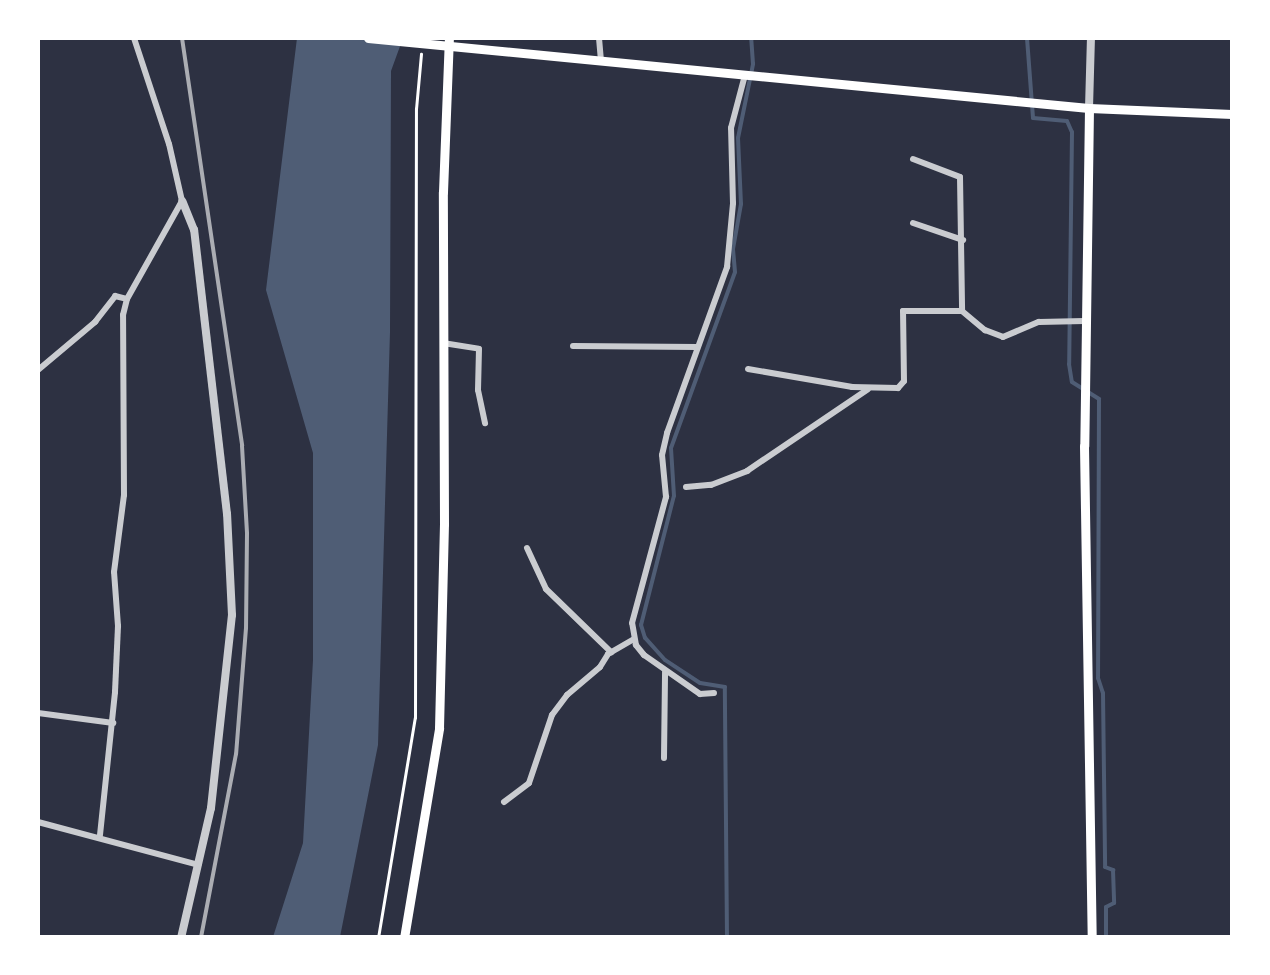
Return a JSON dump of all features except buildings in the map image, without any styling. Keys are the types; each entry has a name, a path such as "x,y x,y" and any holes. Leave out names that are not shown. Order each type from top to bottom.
{"main road":[{"path":"368,38 436,44 448,41 601,62 1089,108 1232,114"},
{"path":"404,938 439,728 448,41"},
{"path":"1089,108 1084,321 1092,938"}],"street":[{"path":"134,38 194,230 228,514 232,615 219,746 181,938"},
{"path":"599,38 601,62"},
{"path":"1089,108 1091,38"},
{"path":"714,693 700,694 644,655 634,639 637,600 666,497 662,455 727,268 732,202 730,128 744,75"},
{"path":"913,158 960,177 962,311"},
{"path":"100,835 113,723 118,626 114,572 125,477 122,338 128,299 182,201"},
{"path":"913,222 962,240"},
{"path":"38,370 95,322 115,296 128,299"},
{"path":"748,369 869,388 898,388 904,380 904,311 962,311 985,330 1003,336 1039,322 1084,321"},
{"path":"444,343 479,349 478,390 485,423"},
{"path":"572,346 697,347"},
{"path":"686,488 747,471 824,423 869,388"},
{"path":"527,548 546,590 611,652"},
{"path":"504,802 529,783 552,715 611,652 634,639"},
{"path":"664,758 665,670"},
{"path":"38,713 113,723"},
{"path":"38,822 100,835 198,864"}],"path":[{"path":"378,938 415,718 416,110 422,38"}],"water":[{"path":"297,38 403,38 391,71 390,332 378,745 340,937 273,937 303,843 313,660 313,453 266,290"}],"waterway":[{"path":"727,938 725,687 700,683 665,660 645,638 641,625 674,496 671,448 735,272 733,249 741,204 738,138 753,64 751,38"},
{"path":"1027,38 1033,118 1067,121 1072,132 1069,364 1072,382 1099,399 1098,678 1103,693 1105,867 1113,870 1114,903 1106,907 1106,938"}],"railway":[{"path":"182,38 242,446 247,534 246,628 236,754 201,938"}]}
